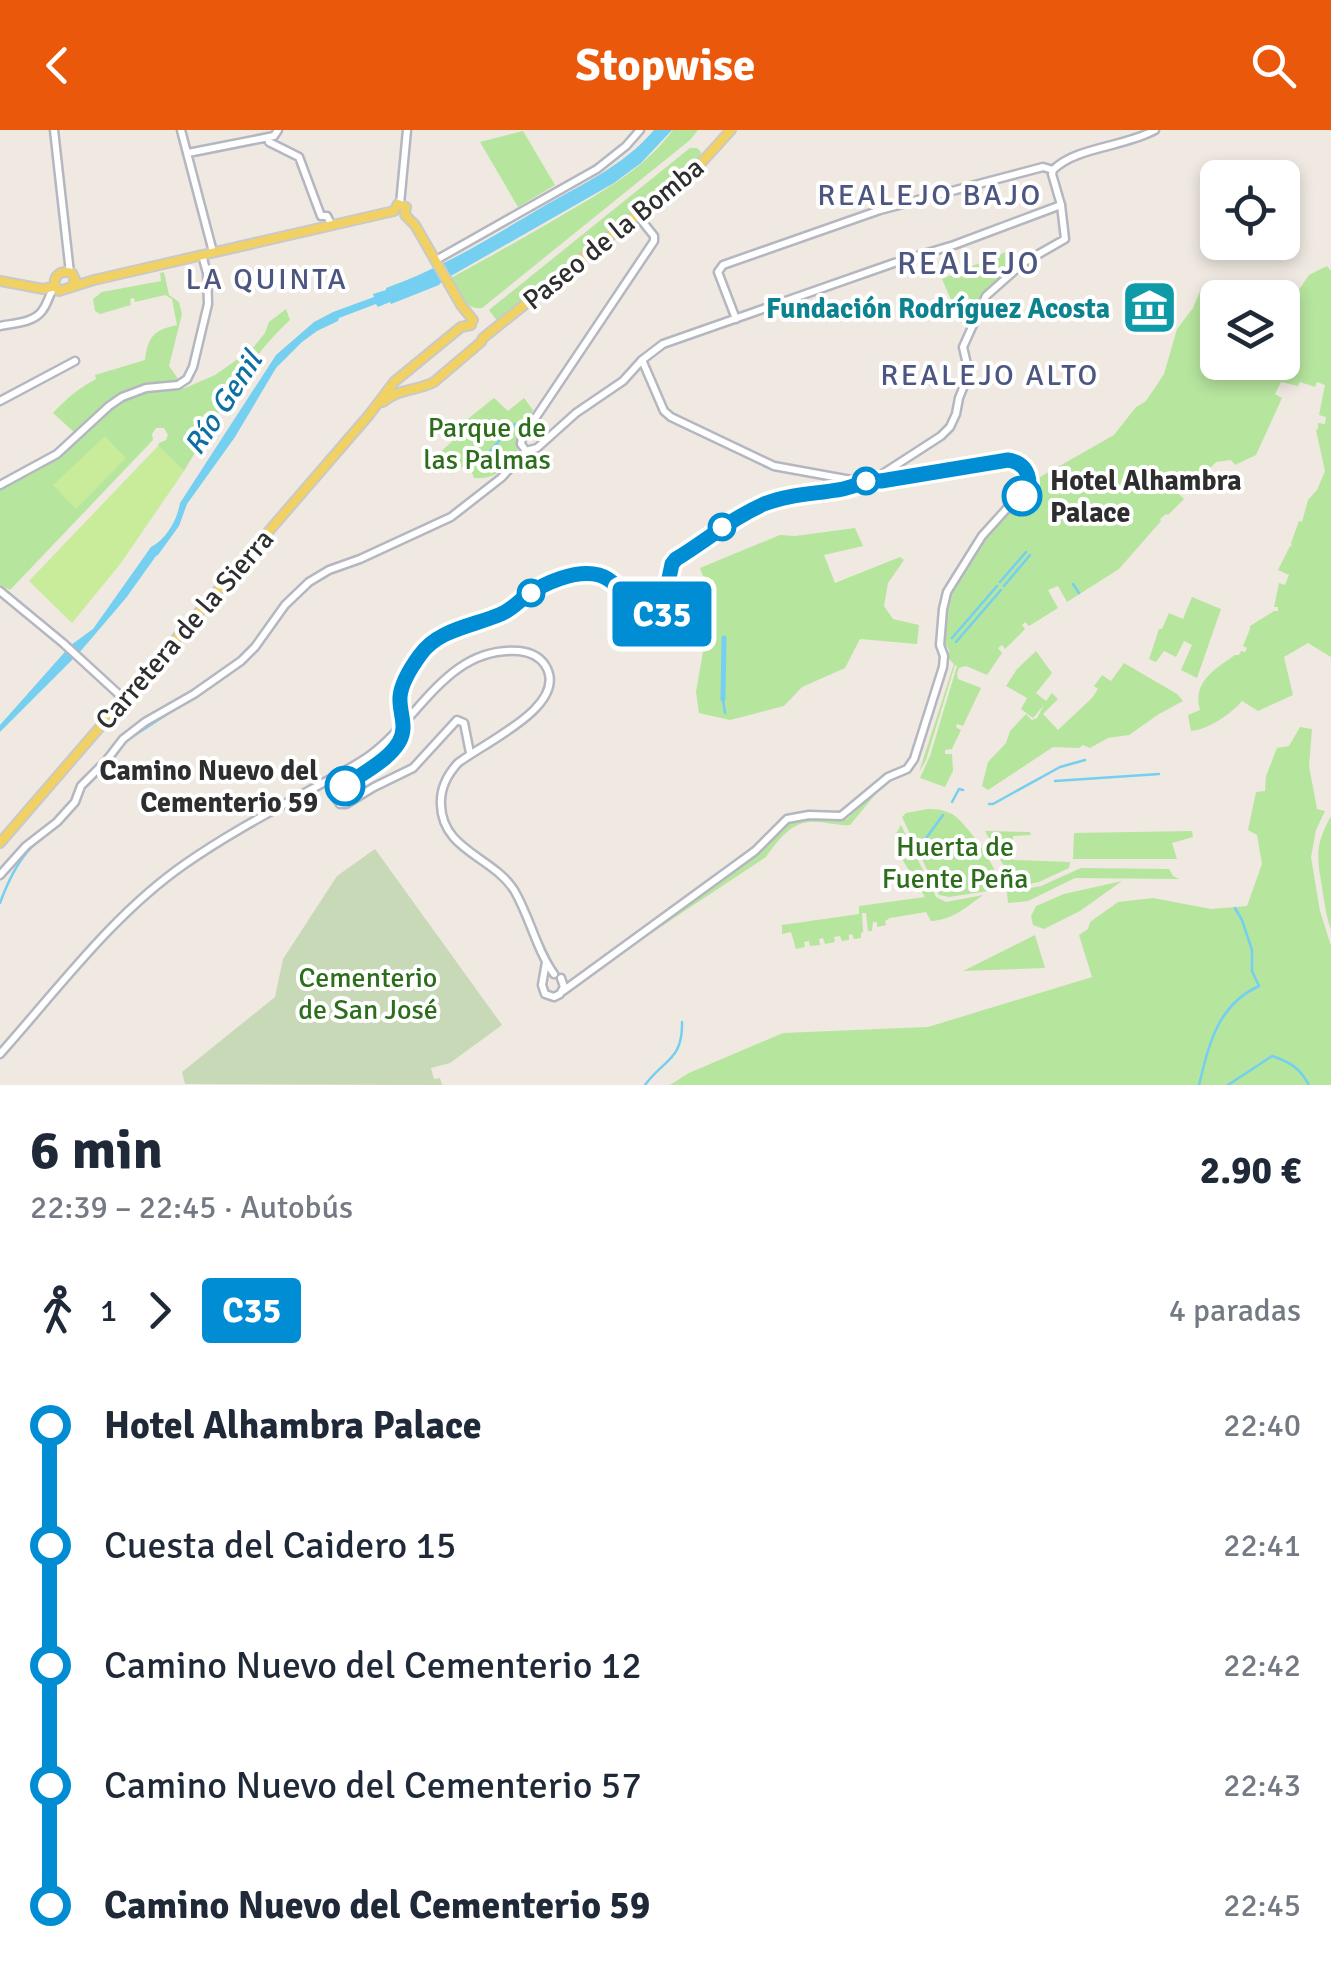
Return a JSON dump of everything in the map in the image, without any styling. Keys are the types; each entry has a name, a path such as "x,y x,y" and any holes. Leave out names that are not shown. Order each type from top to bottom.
{"main road":[{"name":"Paseo de la Bomba","path":"428,385 482,342 491,330 638,216 702,162 731,130"},
{"path":"56,287 58,274 72,280 92,281 406,207 405,215 447,279 478,321 491,330"},
{"path":"0,281 44,293 72,280"},
{"path":"478,321 476,335 483,338"},
{"path":"369,415 394,382 460,327 478,321"},
{"path":"416,365 416,377 428,385"},
{"path":"396,392 399,379"},
{"path":"369,415 396,392 428,385"},
{"name":"Carretera de la Sierra","path":"0,843 369,415"}],"street":[{"path":"54,130 72,280"},
{"path":"182,130 212,252"},
{"path":"397,208 407,130"},
{"path":"438,264 597,170 640,130"},
{"path":"1052,170 1079,155 1154,130"},
{"path":"188,153 268,138 278,131"},
{"path":"268,138 299,157 321,216 318,227"},
{"path":"736,319 718,272 723,265 902,203 1044,167 1052,170"},
{"path":"873,480 950,427 969,372 963,346 986,296 1025,262 1066,239 1052,170"},
{"path":"0,875 26,846 65,814 81,786 122,739 241,661 278,613 309,582 451,517 501,478 526,451 537,448 663,344 1062,205"},
{"path":"321,216 327,216 331,224"},
{"path":"526,451 522,438 654,241 638,216"},
{"path":"0,485 61,452 122,397 146,388 178,385 186,379 208,304 202,255"},
{"path":"0,326 36,317 44,309 44,293 56,287"},
{"path":"642,360 664,411 671,418 774,466 862,482"},
{"path":"0,401 75,361"},
{"path":"403,720 401,693 418,658 430,645 464,626 506,612 532,592 560,580 593,574 612,582 640,622 652,628 660,621 672,564 726,524 778,500 873,480 1003,460 1016,461 1028,474 1027,489 982,536 950,585 942,609 943,663 910,766 888,778 841,816 787,819 755,851 557,996 548,996 542,988 546,961"},
{"path":"0,591 124,699"},
{"path":"1,1053 144,897 182,866 369,756 458,667 474,659 515,650 539,658 550,680 547,696 533,711 478,748 467,750"},
{"path":"403,732 391,752 336,798 340,804 346,804 413,768 454,722 462,721 467,750 441,794 444,823 460,845 498,871 511,886 546,961 564,984 563,991"},
{"path":"543,979 573,978 588,971"}],"green space":[{"path":"673,130 698,130 482,308 463,299 451,278 607,188 649,157"},
{"path":"523,131 555,185 518,207 480,142"},
{"path":"690,148 701,152 700,159 498,322 489,310"},
{"path":"1010,250 1016,260 1014,267 983,297 970,322 961,323 942,279"},
{"path":"1327,266 1331,271 1331,657 1308,643 1284,657 1293,695 1258,711 1242,701 1219,720 1191,731 1188,715 1200,710 1199,692 1207,677 1227,660 1245,652 1247,648 1243,646 1250,626 1278,611 1274,607 1279,583 1285,585 1289,575 1278,570 1325,471 1316,430 1318,423 1325,424 1326,417 1319,415 1325,385 1281,382 1275,394 1282,398 1256,455 1235,465 1231,460 1216,462 1190,489 1181,482 1174,489 1184,499 1160,519 1119,569 1067,602 1058,586 1048,590 1058,608 1029,626 1025,622 1025,629 1005,649 1002,645 998,648 1002,653 987,675 966,666 959,668 958,679 981,688 963,726 957,724 961,730 952,749 945,750 945,754 952,754 953,771 945,787 920,778 957,666 919,772 954,664 943,640 948,600 991,529 1023,499 1039,492 1033,481 1114,435 1136,407 1146,401 1164,374 1177,329 1200,291 1200,380 1300,380 1300,288 1309,275"},
{"path":"164,272 169,295 179,302 182,314 169,366 179,380 126,391 75,433 53,413 96,379 95,375 145,360 154,335 177,325 172,299 165,295 135,302 130,299 131,305 100,314 95,311 93,299 102,292 161,281 160,273"},
{"path":"286,309 290,320 245,372 184,471 158,446 168,435 164,428 156,428 153,440 10,590 0,585 0,489 64,453 111,409 129,398 148,391 185,388 215,375 252,349 269,322"},
{"name":"Parque de las Palmas","path":"494,398 508,411 524,398 533,410 517,437 518,456 487,477 474,478 465,465 452,474 438,454 455,439 464,422"},
{"path":"105,436 126,458 76,509 53,485"},
{"path":"158,446 184,471 121,563 72,623 29,581"},
{"path":"855,528 863,546 824,555 835,583 900,557 904,560 888,583 884,606 893,619 919,625 917,644 860,639 845,668 802,687 784,706 730,720 699,713 696,692 712,600 700,568 780,535"},
{"path":"1192,597 1221,609 1197,678 1181,670 1192,645 1184,641 1176,657 1164,651 1156,662 1149,659 1169,613 1183,619"},
{"path":"1036,651 1052,673 1036,693 1046,701 1052,693 1058,699 1043,714 1058,730 1092,698 1102,675 1111,681 1124,663 1183,701 1129,735 1108,738 1090,748 1053,747 988,790 982,786 988,762 1026,714 1032,720 1037,718 1044,705 1033,718 1021,709 1027,698 1006,686"},
{"path":"1300,727 1312,729 1309,766 1317,809 1325,811 1316,830 1311,857 1320,911 1331,946 1331,1085 670,1085 783,1033 928,1027 1092,977 1079,935 1118,902 1153,898 1211,909 1247,906 1262,864 1257,835 1248,830 1256,792 1265,791 1266,776 1277,748 1289,746"},
{"path":"884,784 850,825 814,822 796,826 766,857 632,946 630,943 788,822 798,818 847,819"},
{"name":"Huerta de Fuente Peña","path":"928,809 952,814 966,827 989,860 1001,889 939,895 902,817"},
{"path":"1331,816 1331,930 1318,855"},
{"path":"901,825 936,897 946,902 983,895 946,918 931,921 926,912 890,918 886,925 877,927 877,922 873,922 872,931 868,931 866,913 862,913 861,938 854,939 852,934 849,940 842,941 840,936 834,937 835,942 825,944 823,938 819,939 820,945 810,946 809,941 804,942 805,947 796,949 791,932 782,934 782,925 859,914 859,906 925,897 899,854 894,837"},
{"path":"985,831 1030,832 1031,835 1013,836 1013,860 1070,862 1069,868 1039,882 1015,887"},
{"path":"1192,831 1193,837 1172,843 1177,859 1073,859 1074,833"},
{"name":"Cementerio de San José","path":"375,849 502,1025 450,1063 431,1068 434,1079 440,1078 442,1085 185,1084 182,1072 275,997 283,959 337,876"},
{"path":"1081,868 1169,869 1179,879 1075,878 1028,901 1008,903 1007,892 1041,886"},
{"path":"1122,881 1080,911 1044,929 1033,925 1031,916 1036,906 1064,894"},
{"path":"1035,935 1045,968 963,971"}],"water":[{"path":"654,130 672,130 641,163 614,183 439,285 391,304 376,304 339,318 302,342 276,368 235,437 187,504 179,526 126,598 79,653 0,732 0,725 71,645 93,629 151,547 166,534 180,503 276,355 314,322 446,262 600,174"}],"waterway":[{"path":"489,452 515,424"},
{"path":"1000,582 1026,552"},
{"path":"1004,586 1030,555"},
{"path":"1073,584 1079,593"},
{"path":"952,638 997,586"},
{"path":"956,642 1001,590"},
{"path":"723,699 724,638"},
{"path":"236,668 253,654"},
{"path":"723,699 725,713"},
{"path":"91,780 105,770 126,741 184,703"},
{"path":"989,804 1060,767 1085,760"},
{"path":"1055,781 1159,774"},
{"path":"952,802 959,789 963,790"},
{"path":"0,903 25,855 77,804"},
{"path":"924,841 943,815"},
{"path":"1199,1085 1211,1041 1224,1015 1259,986 1252,971 1252,950 1235,908"},
{"path":"645,1085 676,1052 682,1022"},
{"path":"1228,1085 1272,1056 1294,1066 1309,1085"}],"bus line":[{"name":"C35","path":"345,786 391,752 402,738 401,693 421,652 464,626 506,612 545,586 581,574 602,576 615,585 644,626 652,628 660,621 676,559 726,524 764,504 873,480 1008,460 1016,461 1028,474 1029,484 1022,496"}],"place":[{"name":"Fundación Rodríguez Acosta","path":"1149,308"},
{"name":"Hotel Alhambra Palace","path":"1022,496"},
{"name":"Camino Nuevo del Cementerio 59","path":"345,786"}],"district":[{"name":"REALEJO BAJO","path":"930,195"},
{"name":"REALEJO","path":"969,263"},
{"name":"LA QUINTA","path":"267,279"},
{"name":"REALEJO ALTO","path":"990,375"}],"water label":[{"name":"Río Genil","path":"223,403"}]}
